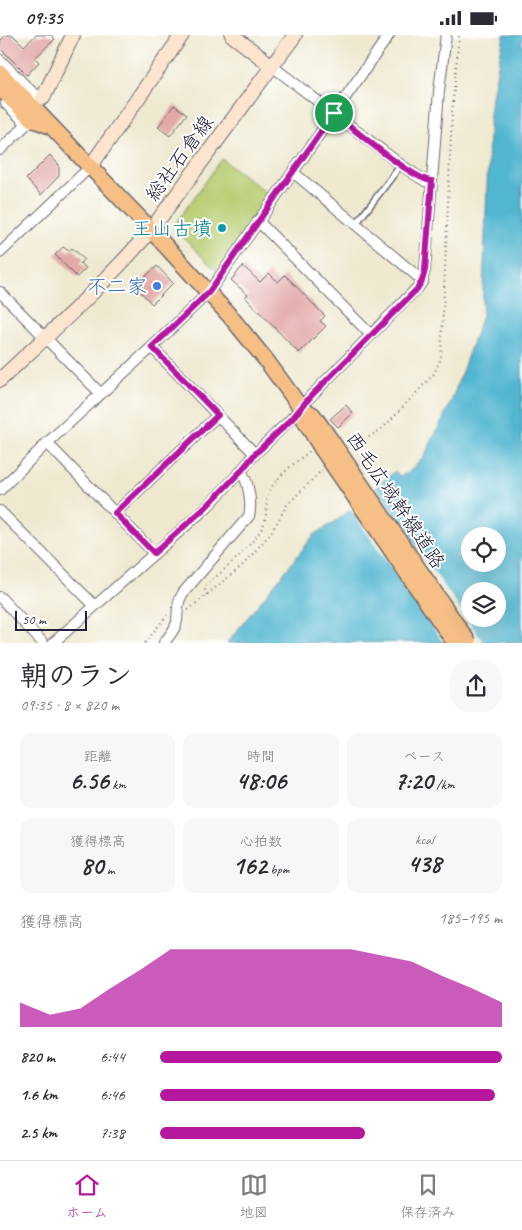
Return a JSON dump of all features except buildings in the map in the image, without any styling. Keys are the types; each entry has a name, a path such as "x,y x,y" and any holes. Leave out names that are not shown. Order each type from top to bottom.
{"main road":[{"path":"43,98 73,35"},
{"path":"90,167 182,35"},
{"path":"232,35 272,66"},
{"name":"総社石倉線","path":"0,380 120,265 151,230 295,35"},
{"name":"西毛広域幹線道路","path":"0,73 36,108 209,292 266,360 302,409 313,415 327,445 456,643"},
{"name":"西毛広域幹線道路","path":"0,88 29,122 50,125"},
{"name":"西毛広域幹線道路","path":"327,445 469,643"}],"street":[{"path":"0,490 47,443 209,292 389,35"},
{"path":"53,643 206,507 255,454 302,409 417,289 422,281 425,270 446,35"},
{"path":"0,60 33,93 43,98"},
{"path":"272,66 401,165 425,181 432,181"},
{"path":"0,98 29,122 0,150"},
{"path":"0,253 90,167"},
{"path":"293,172 422,281"},
{"path":"258,221 371,335"},
{"path":"0,292 101,394"},
{"path":"152,347 255,454"},
{"path":"115,513 218,415"},
{"path":"47,443 154,553"},
{"path":"164,643 177,621 176,613 179,599 183,593 249,516 247,486 241,471"},
{"path":"0,511 94,605"},
{"path":"0,597 43,643"}],"lane":[{"path":"356,225 401,165"}],"path":[{"path":"346,452 383,428 434,373 441,358 452,113 459,35"},
{"path":"182,612 193,606 242,566 271,533 287,505 323,469"},
{"path":"145,643 165,616 169,614"}],"green space":[{"path":"222,159 271,196 218,273 177,231 177,221"}],"water":[{"path":"504,35 522,35 522,642 227,643 314,535 339,519 395,471 400,476 408,473 425,455 451,402 482,316 490,107"}],"pier":[{"path":"374,485 461,610 461,627 473,627 483,642 443,642 349,507"}],"place":[{"name":"王山古墳","path":"222,228"},
{"name":"不二家","path":"157,286"}],"route":[{"path":"334,113 401,165 425,181 432,181 425,270 422,281 417,289 310,397 292,419 255,454 206,507 154,553 115,513 218,415 152,347 209,292 334,113"}]}
